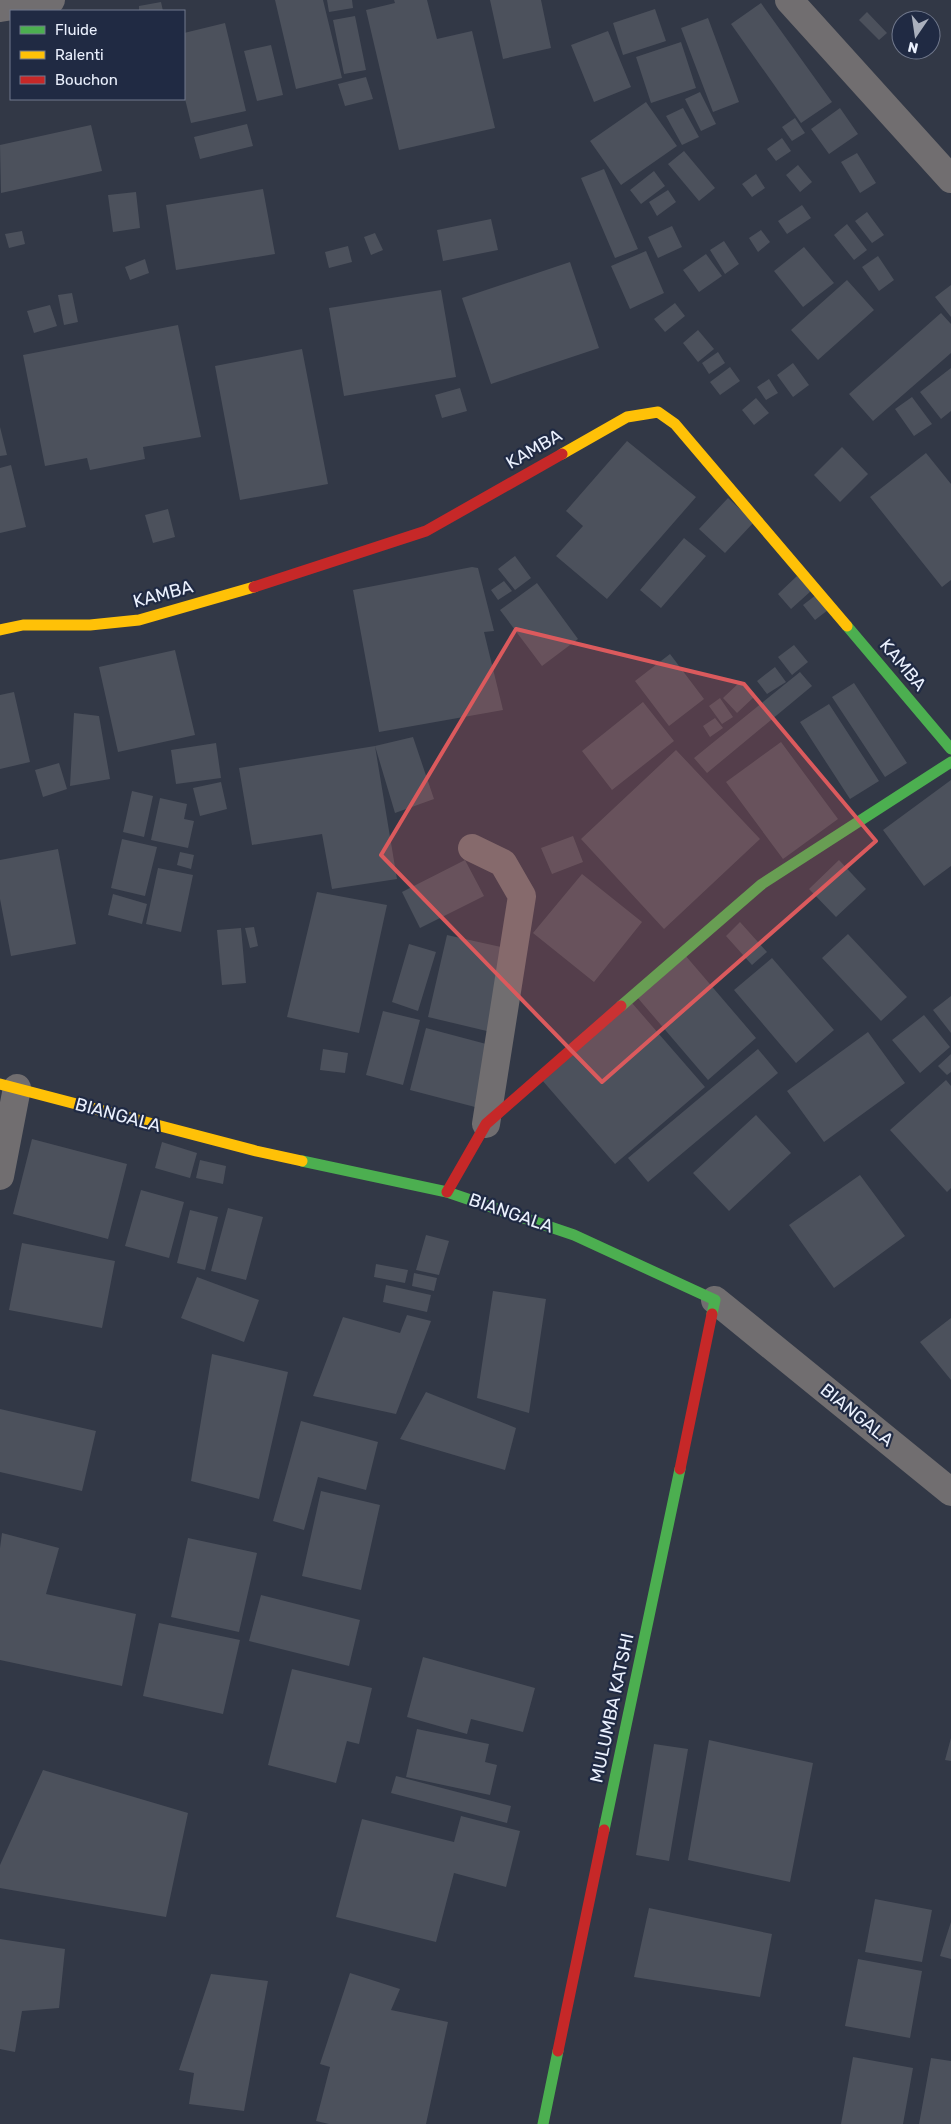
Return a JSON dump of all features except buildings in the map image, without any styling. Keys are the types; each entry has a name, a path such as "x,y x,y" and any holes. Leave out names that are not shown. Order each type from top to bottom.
{"street":[{"path":"0,8 51,0"},
{"path":"789,0 951,179"},
{"name":"KAMBA","path":"0,630 23,625 90,626 139,620 283,579 426,531 627,417 658,412 675,424 951,749"},
{"path":"447,1192 486,1124 762,884 951,762"},
{"path":"472,848 503,863 522,896 486,1124"},
{"path":"0,1176 8,1086"},
{"name":"BIANGALA","path":"8,1086 256,1151 447,1192 574,1235 715,1300 951,1492"},
{"name":"MULUMBA KATSHI","path":"543,2124 715,1300"}],"highlighted area":[{"path":"516,629 744,684 876,841 602,1082 381,855"}],"traffic: fast":[{"path":"847,626 951,749"},
{"path":"621,1006 762,884 951,762"},
{"path":"302,1161 447,1192 574,1235 715,1300 712,1314"},
{"path":"604,1830 680,1469"},
{"path":"543,2124 558,2051"}],"traffic: slow":[{"path":"562,454 627,417 658,412 675,424 847,626"},
{"path":"0,630 23,625 90,625 139,620 254,587"},
{"path":"0,1084 256,1151 302,1161"}],"traffic: jam":[{"path":"254,587 426,531 562,454"},
{"path":"447,1192 486,1124 621,1006"},
{"path":"680,1469 712,1314"},
{"path":"558,2051 604,1830"}]}
